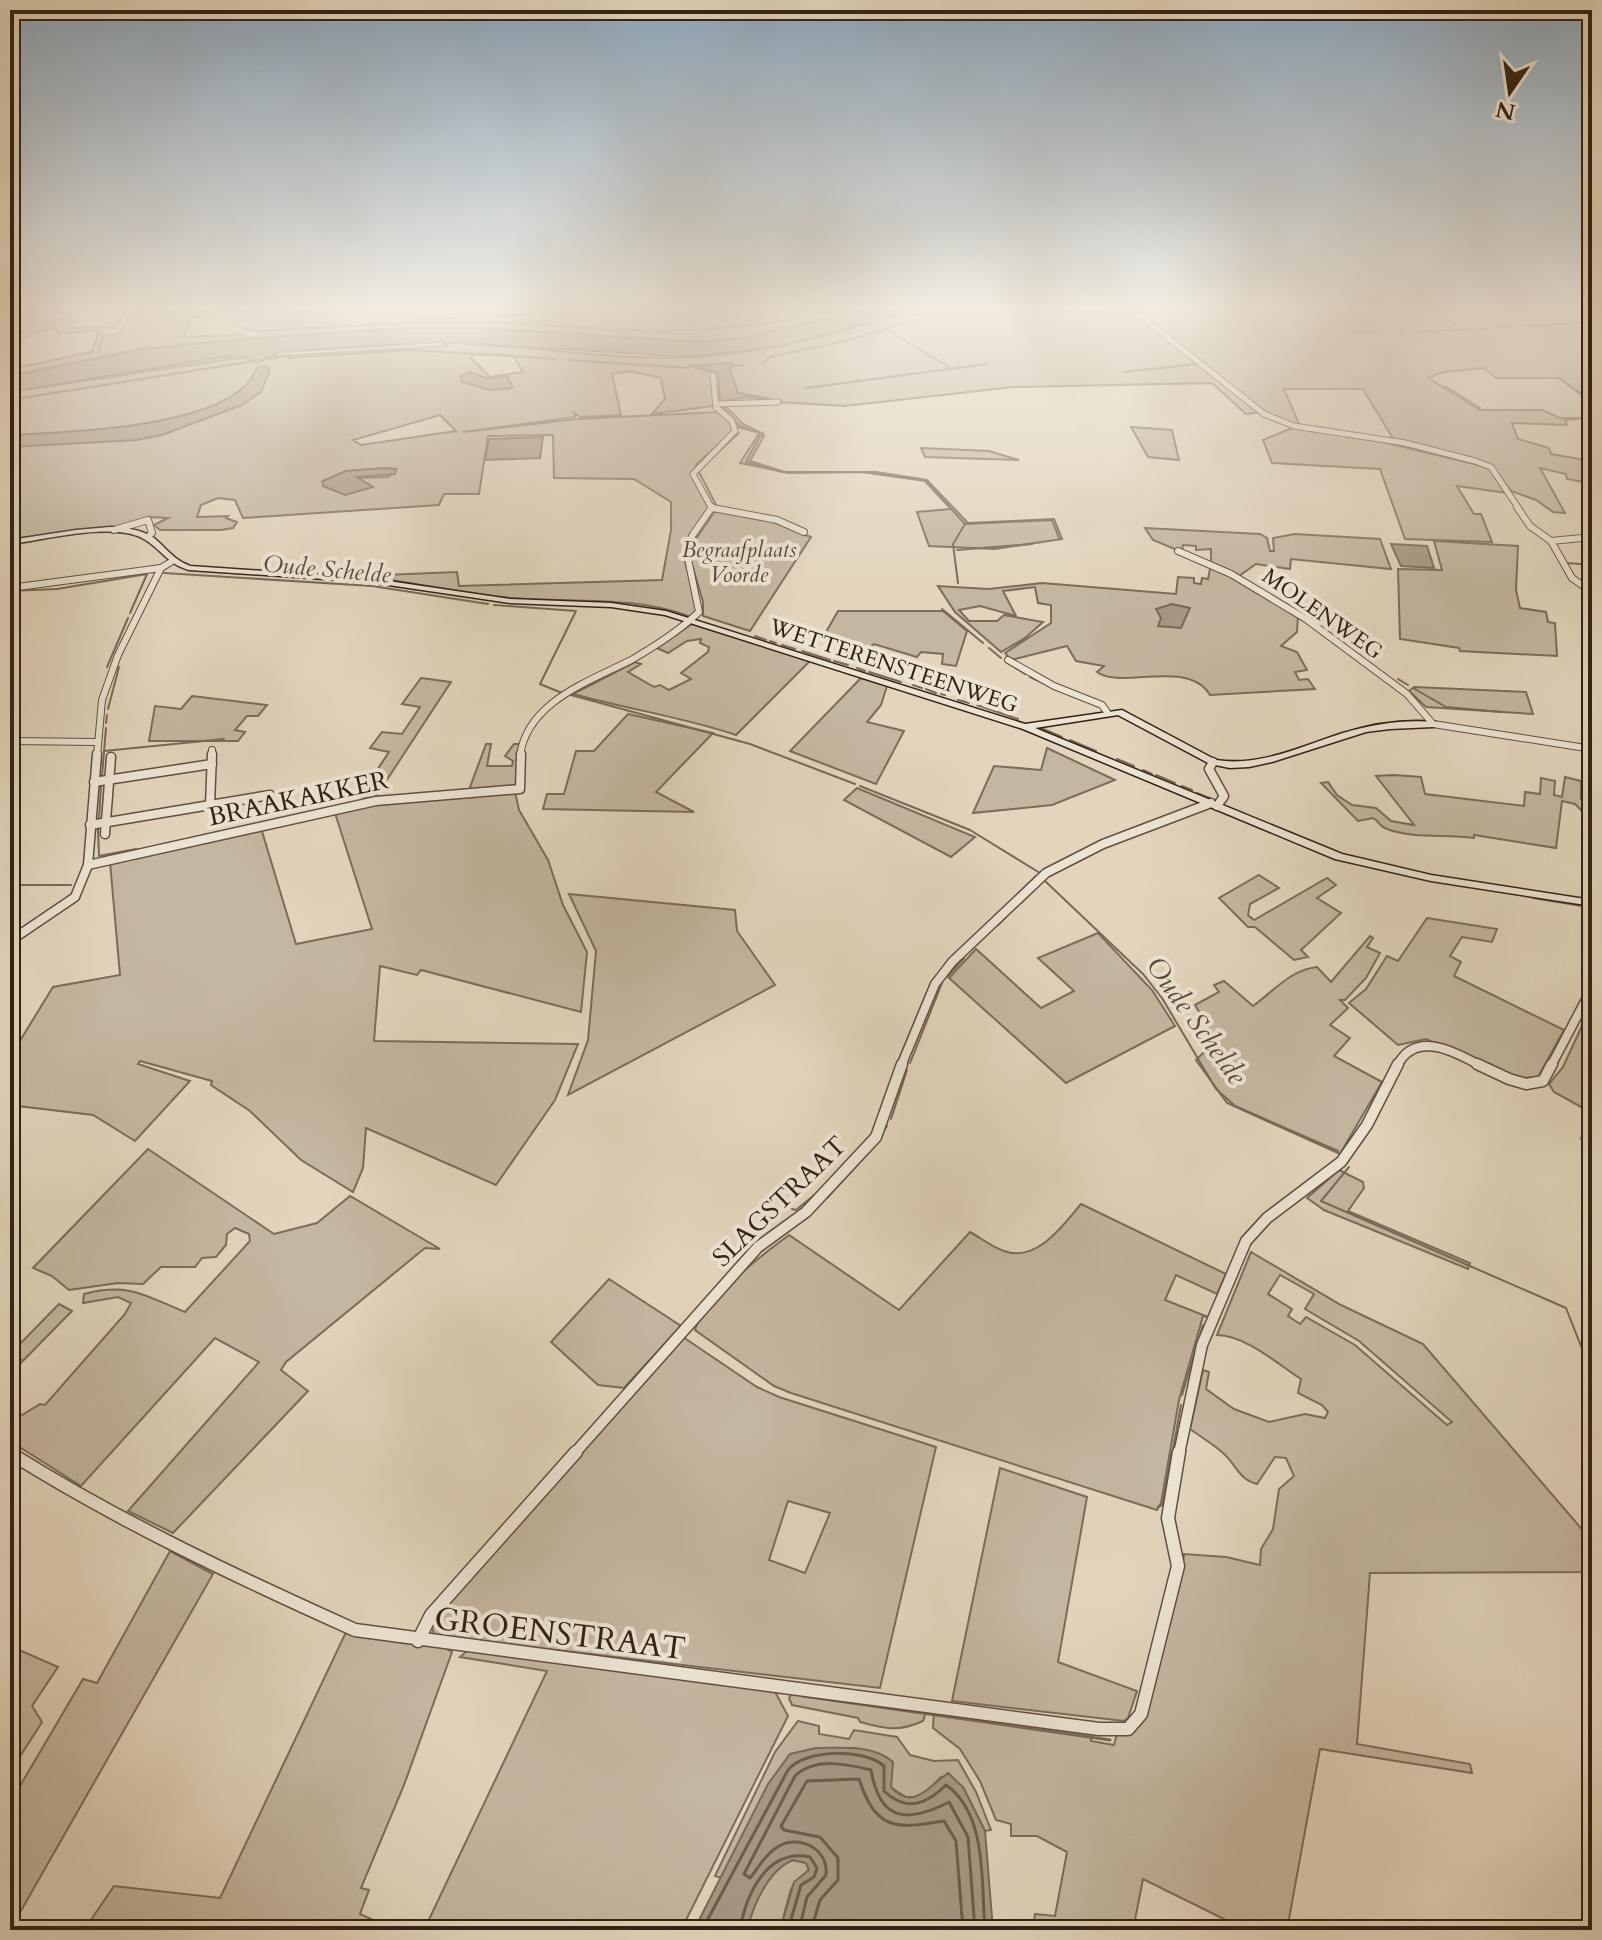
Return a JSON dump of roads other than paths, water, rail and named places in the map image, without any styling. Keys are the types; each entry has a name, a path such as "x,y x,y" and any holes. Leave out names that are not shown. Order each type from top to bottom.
{"street":[{"path":"716,401 732,421 735,431 693,474 713,508 777,520 804,532"},
{"path":"1246,401 1286,424 1355,434 1491,467 1530,526 1551,541 1572,578 1592,592"},
{"path":"716,404 778,402"},
{"path":"1592,454 1587,461 1592,475"},
{"path":"690,620 700,608 687,572 686,544 713,508"},
{"path":"10,542 114,530 148,520 152,533 148,537"},
{"path":"10,588 161,568 171,562 148,537 114,530"},
{"path":"1551,541 1592,537"},
{"name":"MOLENWEG","path":"1178,551 1235,575 1323,631 1412,696 1433,724"},
{"name":"WETTERENSTEENWEG","path":"171,562 196,569 368,580 510,601 611,605 690,620 1026,727 1107,712 1132,716 1213,762"},
{"path":"10,941 75,897 88,865 97,742 109,677 161,568"},
{"name":"BRAAKAKKER","path":"88,865 376,801 520,789 524,739 539,713 639,657 690,620"},
{"path":"1008,660 1054,686 1102,705 1107,712"},
{"path":"1214,804 1224,797 1209,769 1213,762 1250,762 1372,729 1433,724 1592,749"},
{"path":"1026,727 1315,849 1351,861 1449,881 1592,903"},
{"path":"10,741 97,742"},
{"path":"210,805 212,750"},
{"path":"105,834 111,757"},
{"path":"94,782 212,764"},
{"path":"90,825 270,795"},
{"name":"SLAGSTRAAT","path":"418,1641 431,1615 693,1317 758,1247 806,1212 876,1137 911,1038 935,984 952,962 1046,873 1103,844 1214,804"},
{"name":"GROENSTRAAT","path":"10,1453 69,1490 318,1615 355,1630 418,1641 875,1697 1099,1729 1128,1729 1139,1718 1178,1566 1168,1518 1188,1400 1202,1345 1246,1241 1256,1227 1324,1179 1349,1153 1402,1056 1411,1047 1435,1044 1509,1078 1535,1085 1543,1081 1592,988"}],"water":[{"path":"224,401 249,401 162,435 137,440 10,447 10,435 133,425 198,411"},
{"path":"543,437 540,458 485,460 489,439"},
{"path":"396,469 395,474 357,477 373,487 345,495 323,486 323,481 346,471"},
{"path":"1391,544 1427,546 1434,568 1401,566"},
{"path":"1172,604 1190,608 1181,628 1158,626 1161,618 1156,609"},
{"path":"816,1748 856,1748 885,1756 893,1762 891,1787 907,1797 921,1794 948,1773 963,1787 985,1831 993,1930 780,1930 794,1882 809,1870 806,1863 793,1860 769,1880 753,1910 747,1930 694,1930 768,1784 790,1754"}],"waterway":[{"path":"10,401 15,431 10,431"},
{"path":"1468,401 1480,408"},
{"path":"721,406 740,426 760,433"},
{"path":"714,456 739,433"},
{"path":"760,436 746,462 783,472 862,472 926,481 965,524"},
{"path":"699,472 716,505"},
{"path":"965,524 1052,520 1059,538"},
{"path":"958,583 953,544 965,524"},
{"path":"957,550 1032,544"},
{"path":"1567,563 1592,565"},
{"name":"Oude Schelde","path":"164,573 372,586 488,604"},
{"name":"Oude Schelde","path":"10,591 57,589 147,574 130,613"},
{"name":"Oude Schelde","path":"494,605 576,611 540,684 562,693"},
{"path":"942,609 983,643"},
{"path":"107,667 128,618"},
{"path":"755,636 766,640"},
{"path":"770,641 776,643"},
{"path":"782,645 795,649"},
{"path":"989,648 1001,658"},
{"path":"802,651 830,660"},
{"path":"834,661 848,665"},
{"path":"1005,661 1025,674"},
{"path":"108,709 119,667"},
{"path":"857,668 865,671"},
{"path":"869,672 901,682"},
{"path":"1030,677 1043,683"},
{"path":"1398,679 1408,685"},
{"path":"913,685 922,688"},
{"path":"1413,688 1446,707 1502,712"},
{"path":"926,689 936,693"},
{"path":"941,694 945,695"},
{"name":"Oude Schelde","path":"571,695 750,744 855,784"},
{"path":"958,700 969,703"},
{"path":"977,705 1018,719"},
{"path":"106,723 107,715"},
{"path":"104,751 106,728"},
{"path":"1021,728 1028,731"},
{"path":"1041,728 1062,737"},
{"path":"104,751 224,739"},
{"path":"1070,740 1096,751"},
{"path":"102,776 104,751"},
{"path":"1117,759 1134,766"},
{"path":"1143,770 1152,774"},
{"path":"1156,775 1175,783"},
{"path":"99,819 101,786"},
{"name":"Oude Schelde","path":"860,786 970,830 1040,873"},
{"path":"1182,786 1192,790"},
{"path":"1197,793 1212,799"},
{"path":"1230,808 1245,814"},
{"path":"98,829 99,856 136,849"},
{"path":"1020,892 1036,876"},
{"name":"Oude Schelde","path":"1045,881 1143,974 1162,998 1216,1089 1235,1106 1338,1151"},
{"path":"10,885 71,885"},
{"path":"1021,903 1036,888"},
{"path":"1533,898 1588,907"},
{"path":"998,925 1006,917"},
{"path":"947,977 964,958"},
{"path":"929,987 945,965"},
{"path":"910,1063 942,983"},
{"path":"897,1064 927,992"},
{"path":"891,1119 907,1070"},
{"path":"827,1198 869,1152 887,1126"},
{"name":"Oude Schelde","path":"1349,1167 1321,1201 1566,1308 1592,1374"},
{"path":"792,1209 796,1210 818,1192"},
{"path":"1182,1395 1203,1325"},
{"path":"1172,1454 1181,1405"},
{"path":"1158,1507 1163,1504 1172,1452"},
{"path":"803,1696 1110,1740"}],"park label":[{"name":"Begraafplaats Voorde","path":"739,562"}]}
